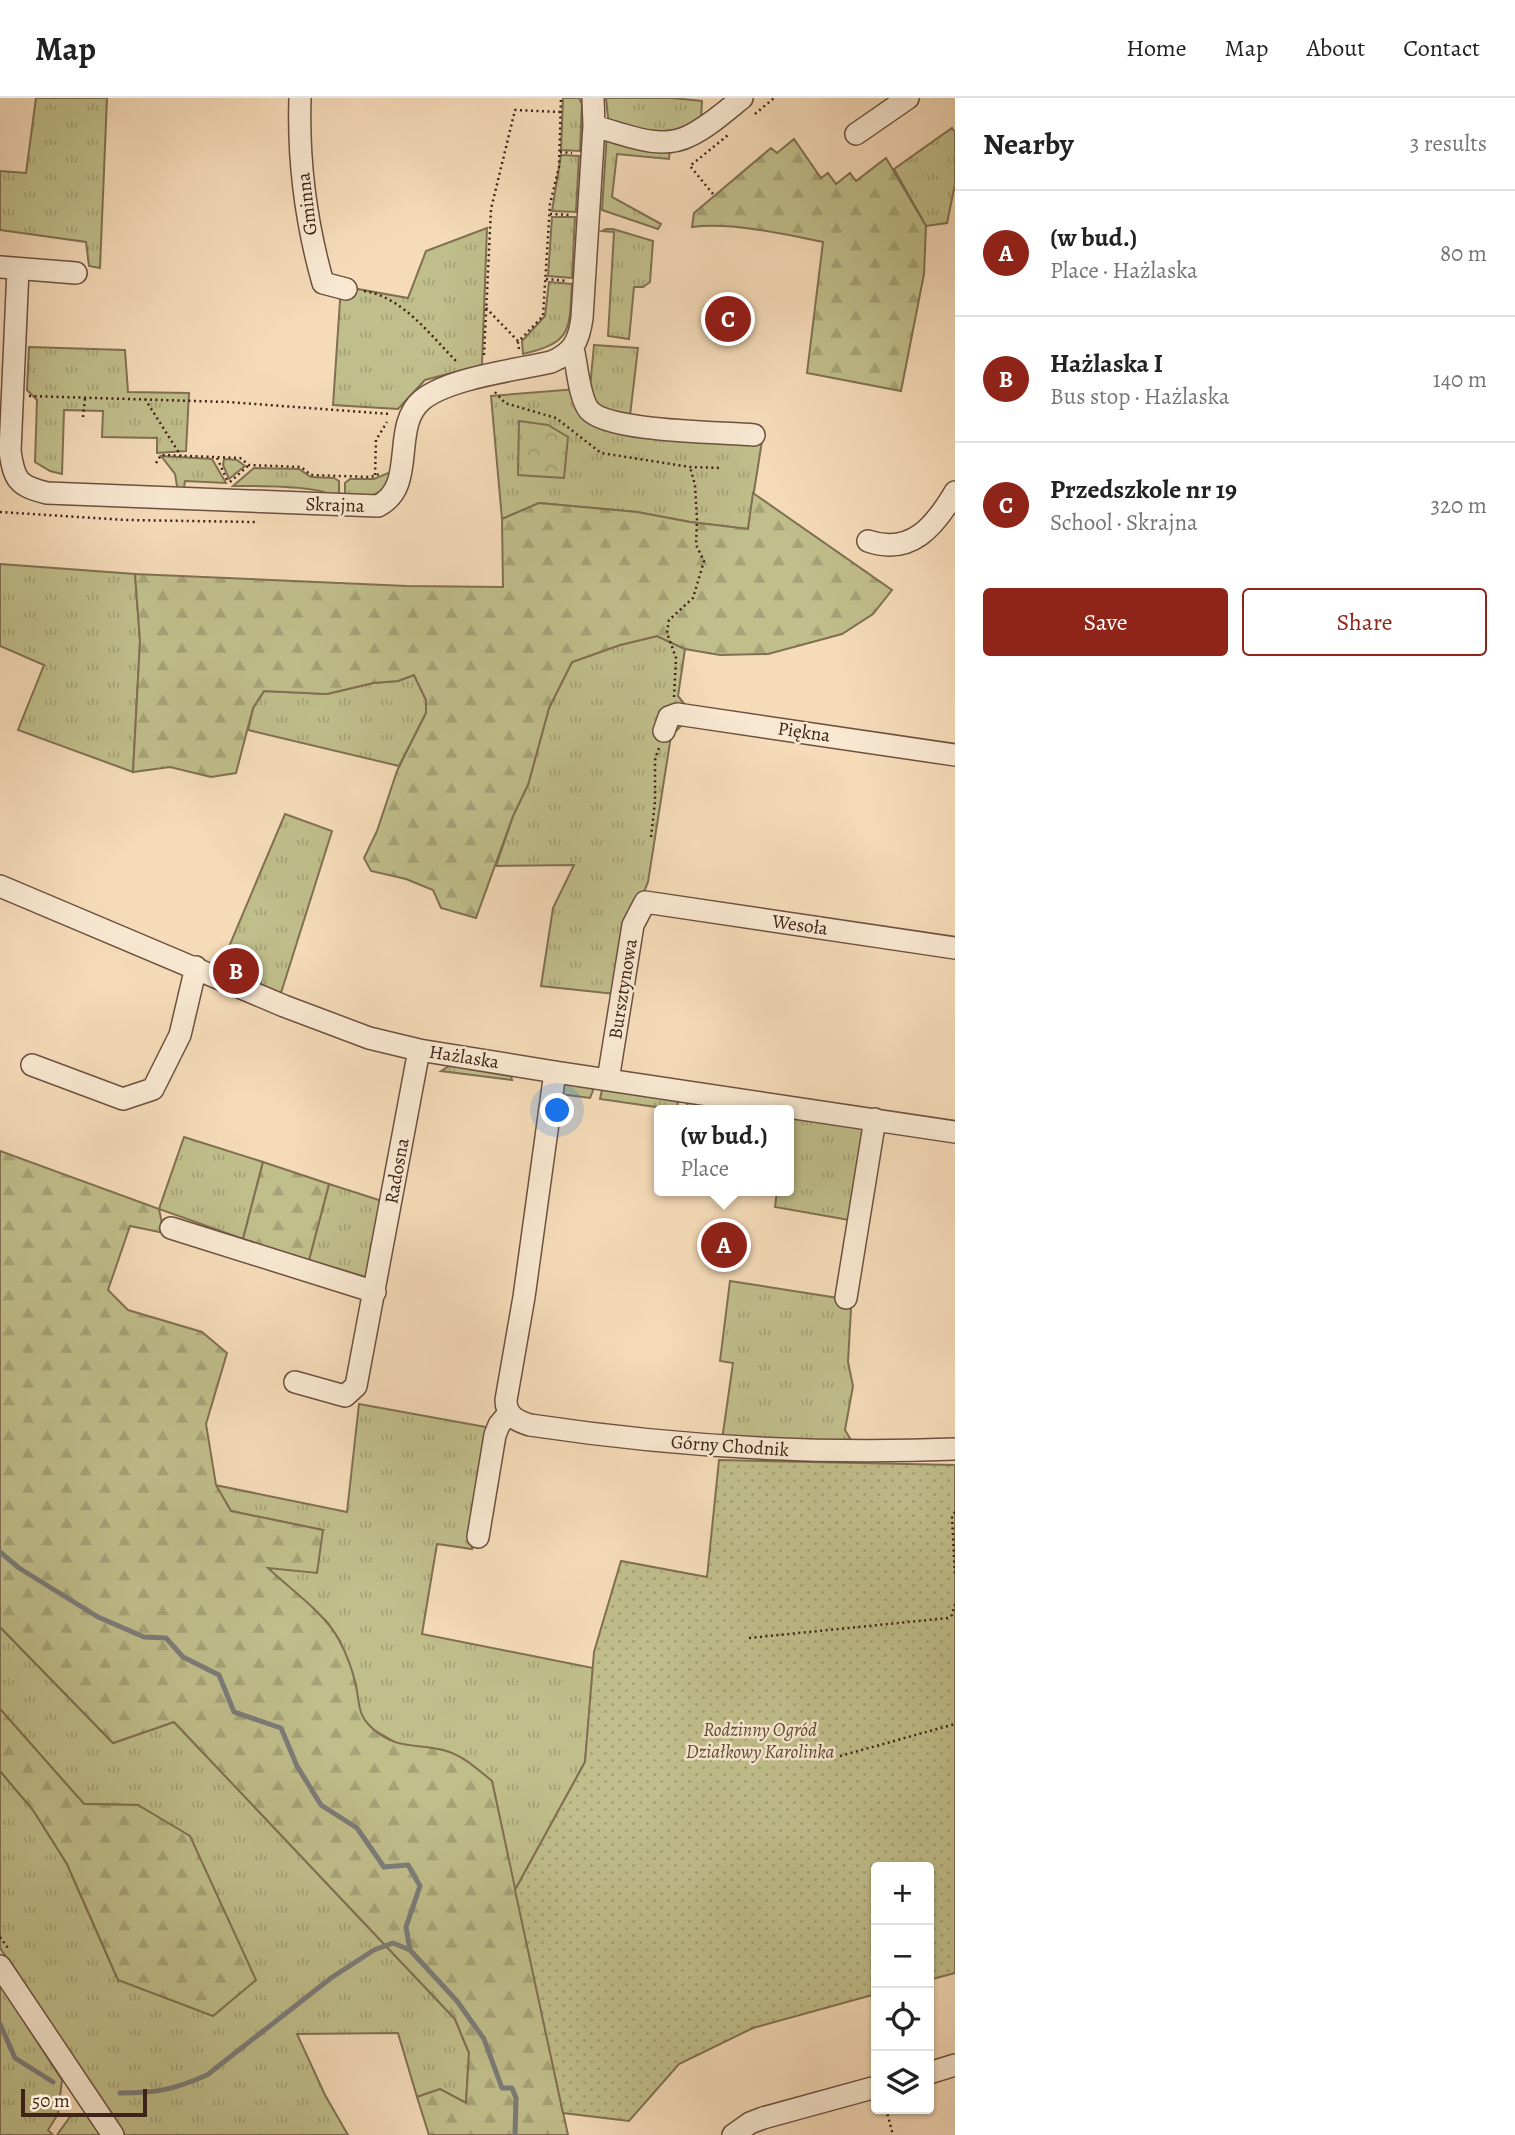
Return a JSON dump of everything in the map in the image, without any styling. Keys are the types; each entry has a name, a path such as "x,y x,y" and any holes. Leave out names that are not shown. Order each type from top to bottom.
{"street":[{"name":"Gminna","path":"300,98 303,188 313,248 323,283 346,289"},
{"path":"593,98 594,127 582,318 578,340 573,348 587,408 599,418 625,426 754,435"},
{"path":"856,134 908,98"},
{"path":"594,127 654,142 671,141 692,135 748,106"},
{"path":"9,268 76,273"},
{"name":"Skrajna","path":"9,268 12,396 8,475 28,489 47,494 378,506 390,498 398,484 411,416 419,403 444,387 551,362 573,348"},
{"path":"868,541 893,547 914,540 937,519 955,492"},
{"name":"Piękna","path":"671,722 955,755"},
{"name":"Hażlaska","path":"0,886 369,1038 419,1050 779,1105"},
{"name":"Wesoła","path":"645,902 955,948"},
{"name":"Bursztynowa","path":"608,1080 633,925 645,902"},
{"path":"32,1065 124,1099 153,1089 180,1035 196,967"},
{"name":"Radosna","path":"295,1382 345,1396 356,1385 419,1050"},
{"path":"478,1536 495,1435 509,1413 506,1400 524,1297 555,1072"},
{"name":"Hażlaska","path":"794,1107 955,1132"},
{"path":"846,1298 875,1119"},
{"path":"171,1228 375,1292"},
{"name":"Górny Chodnik","path":"509,1413 520,1422 530,1425 686,1444 872,1452 955,1449"},
{"path":"0,1966 113,2135"},
{"path":"934,2071 955,2065"},
{"path":"733,2135 763,2118 871,2088"}],"path":[{"path":"518,342 543,316 549,214 559,167 561,98"},
{"path":"748,106 774,98"},
{"path":"484,356 491,209 515,110 561,112"},
{"path":"713,194 690,166 735,130"},
{"path":"559,152 583,153"},
{"path":"549,214 578,215"},
{"path":"545,279 574,281"},
{"path":"346,289 388,298 404,309 458,363"},
{"path":"486,308 518,342 520,357"},
{"path":"491,389 505,403 555,418 601,453 690,467 722,468"},
{"path":"12,396 228,402 392,414 376,440 375,475"},
{"path":"83,417 85,398"},
{"path":"145,399 181,456"},
{"path":"156,463 161,455 217,457 240,458 249,466 301,467 311,475 375,475 383,472"},
{"path":"217,457 229,483"},
{"path":"650,837 655,760 671,722 674,706 677,658 667,633 669,620 693,598 704,561 696,545 695,485 690,467"},
{"path":"0,512 126,520 258,522"},
{"path":"955,1512 952,1516 955,1577"},
{"path":"750,1638 948,1618 953,1615 955,1604"},
{"path":"840,1756 955,1724"},
{"path":"887,2114 893,2135"}],"green space":[{"path":"36,98 107,98 100,268 89,266 86,242 0,230 0,171 26,173"},
{"path":"563,98 579,98 582,104 580,151 561,150"},
{"path":"606,98 702,101 701,119 670,149 669,159 617,154 612,197 661,224 658,229 602,210 608,117"},
{"path":"952,128 955,132 955,184 947,223 926,226 894,169"},
{"path":"794,139 821,178 828,173 836,184 850,173 856,181 886,158 926,226 924,274 901,391 807,373 823,242 741,227 692,227 694,213 771,148 777,153"},
{"path":"561,155 579,156 576,212 552,211"},
{"path":"552,217 575,217 572,278 548,276"},
{"path":"487,228 482,365 425,380 398,409 333,405 341,286 408,298 426,251"},
{"path":"606,229 653,241 650,282 643,287 634,287 629,339 608,336 614,232 602,231"},
{"path":"549,282 572,284 570,313 565,332 551,344 523,354 522,341 545,316"},
{"path":"594,345 638,348 629,424 589,399"},
{"path":"29,347 125,350 128,392 189,393 186,451 157,453 157,438 102,437 103,411 64,410 62,474 50,471 35,462 37,400 27,390"},
{"path":"577,389 581,406 762,441 748,529 637,512 539,503 502,519 491,396"},
{"path":"519,421 548,425 568,437 564,478 518,475"},
{"path":"161,456 212,459 226,483 185,481 183,493 178,492 175,474"},
{"path":"224,459 237,460 245,466 229,479 223,465"},
{"path":"254,468 299,469 311,477 334,478 339,481 339,497 302,488 233,486"},
{"path":"393,471 380,491 369,496 345,500 345,483 350,479 374,479"},
{"path":"753,493 892,590 873,614 842,634 768,654 720,655 685,649 657,636 620,645 572,662 549,708 528,785 513,816 476,918 441,908 433,890 406,879 371,871 364,858 377,831 397,771 426,713 426,700 414,675 398,681 373,683 327,694 264,691 253,708 236,773 211,777 170,767 133,772 140,641 135,574 407,586 503,587 502,519 539,503 637,512 748,529"},
{"path":"0,564 135,574 140,641 133,772 18,730 44,665 0,646"},
{"path":"657,636 685,649 678,696 687,707 682,725 671,736 648,882 615,994 541,986 553,908 574,865 496,866 513,816 528,785 549,708 572,662 620,645"},
{"path":"414,675 426,700 426,713 399,766 248,730 253,708 264,691 327,694 373,683 398,681"},
{"path":"285,814 332,831 281,993 220,968"},
{"path":"460,1065 510,1073 512,1080 441,1071 449,1066"},
{"path":"558,1082 594,1088 590,1098 560,1094"},
{"path":"607,1087 678,1100 678,1105 654,1107 600,1099 602,1090"},
{"path":"688,1102 721,1105 687,1105"},
{"path":"794,1116 866,1127 855,1221 775,1207 776,1196 794,1196"},
{"path":"184,1137 263,1162 243,1239 159,1209"},
{"path":"0,1151 159,1209 164,1233 130,1226 108,1290 128,1310 202,1332 227,1353 206,1424 216,1485 231,1511 323,1530 317,1573 268,1568 333,1630 349,1663 364,1719 373,1729 390,1740 457,1755 492,1781 568,2135 429,2135 417,2097 440,2089 466,2103 469,2053 455,2019 174,1722 113,1743 0,1627"},
{"path":"263,1162 329,1184 309,1260 243,1239"},
{"path":"329,1184 382,1201 369,1278 309,1260"},
{"path":"730,1281 838,1298 851,1309 848,1362 853,1386 845,1430 851,1440 722,1440 733,1363 720,1361"},
{"path":"359,1404 486,1427 472,1549 437,1544 422,1634 593,1668 585,1762 515,1890 492,1781 443,1750 400,1745 374,1730 362,1718 358,1708 356,1685 340,1641 327,1622 267,1568 323,1530 231,1511 215,1485 347,1512"},
{"name":"Rodzinny Ogród Działkowy Karolinka","path":"719,1460 955,1465 955,1973 934,1979 934,1862 871,1862 871,1995 753,2028 679,2064 629,2121 563,2113 515,1890 585,1762 594,1652 621,1561 707,1577"},
{"path":"0,1627 113,1743 174,1722 455,2019 469,2053 466,2103 440,2089 417,2097 398,2033 297,2034 325,2095 348,2135 125,2135 0,1948 0,1771 33,1810 67,1864 118,1980 138,1805 84,1804 0,1709"},
{"path":"0,1709 84,1804 138,1805 190,1836 256,1980 213,2016 118,1980 67,1864 33,1810 0,1771"},
{"path":"0,1984 62,2080 58,2114 48,2130 53,2135 0,2135"},
{"path":"72,2114 87,2115 101,2135 57,2135"}],"waterway":[{"path":"0,1552 19,1568 98,1617 144,1637 166,1638 183,1657 219,1675 234,1712 281,1728 297,1766 321,1805 357,1828 384,1867 408,1865 420,1886 406,1927 410,1950 457,2001 484,2039 502,2088 512,2088 516,2098 515,2135"},
{"path":"120,2093 164,2090 207,2075 331,1978 374,1950 393,1943 410,1950"},
{"path":"0,2024 15,2058 53,2082"}],"place":[{"name":"Przedszkole nr 19","path":"728,319"},
{"name":"Hażlaska I","path":"236,971"},
{"name":"(w bud.)","path":"724,1245"}]}
